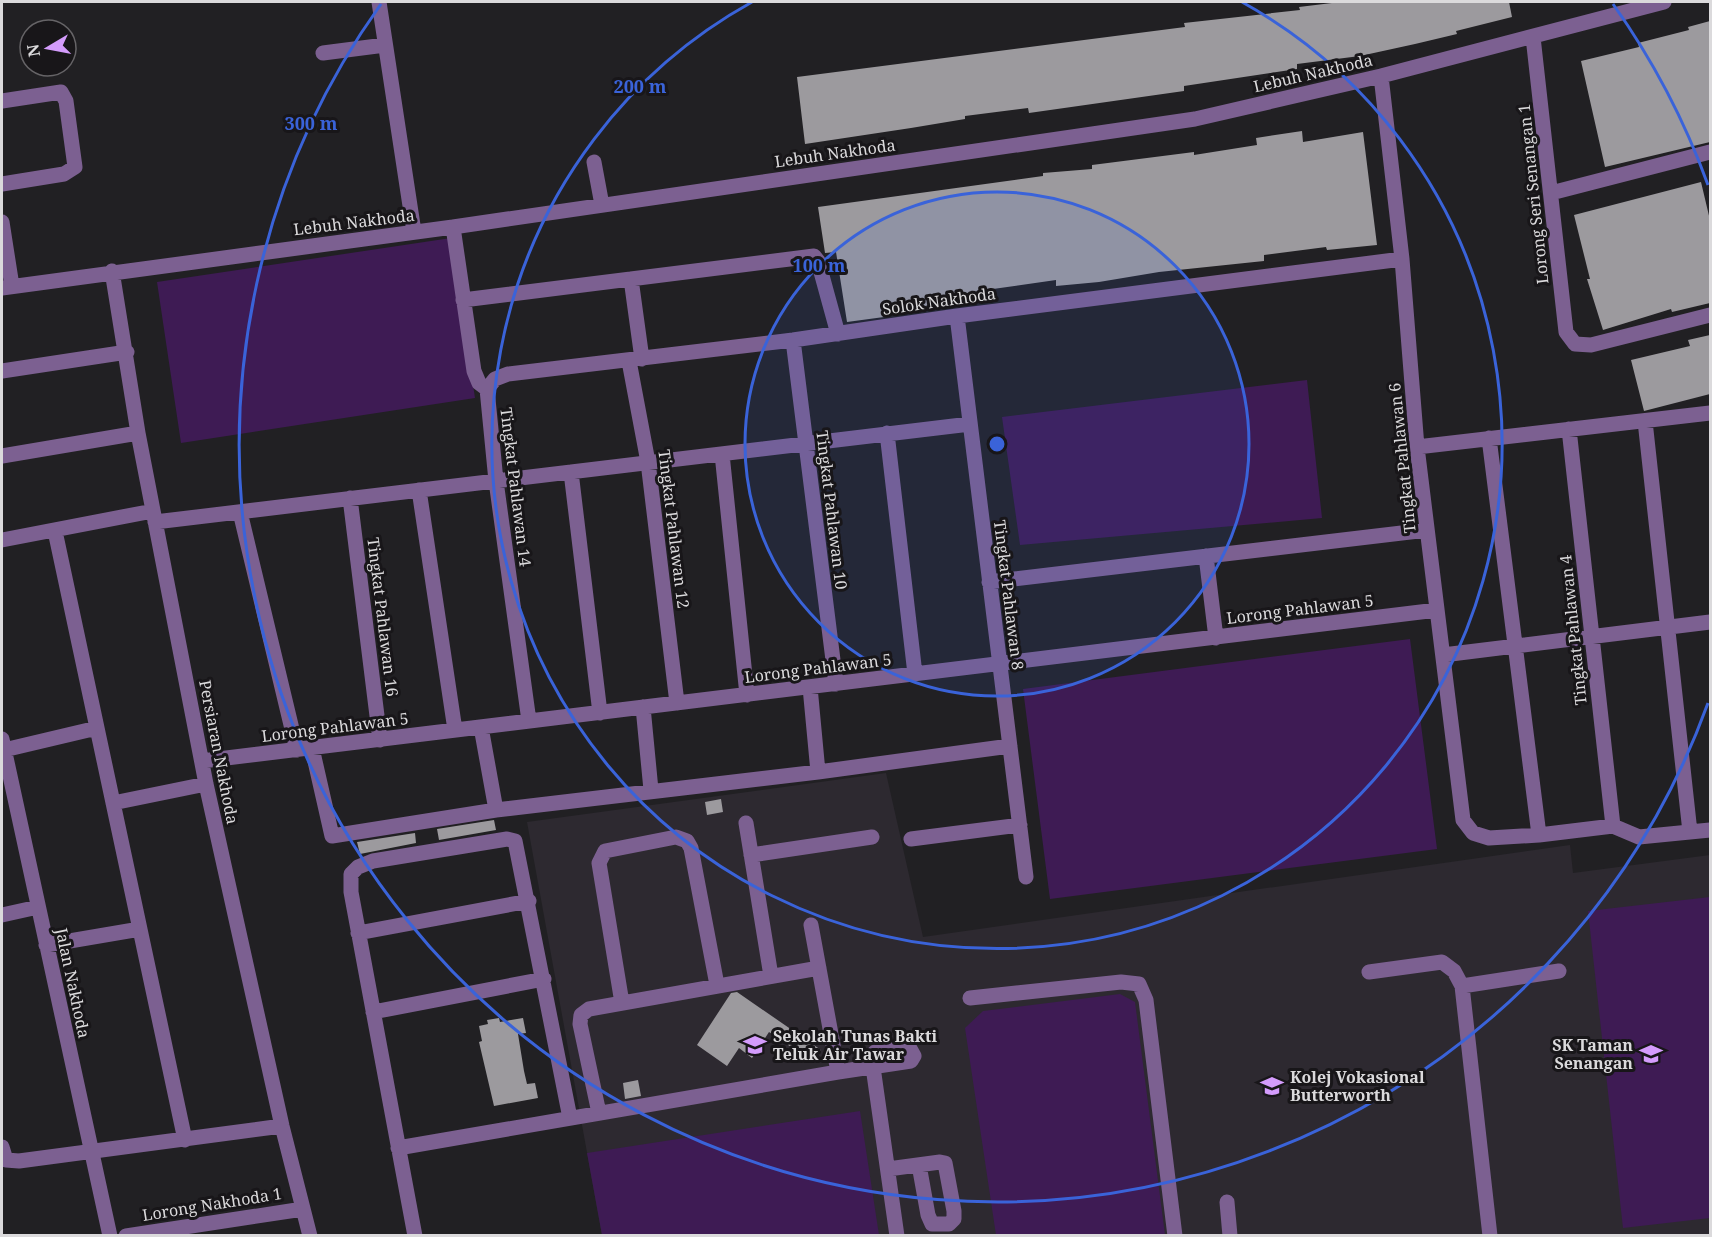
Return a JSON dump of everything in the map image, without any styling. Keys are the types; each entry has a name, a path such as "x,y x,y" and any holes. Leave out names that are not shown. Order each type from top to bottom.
{"street":[{"path":"379,2 414,232"},
{"name":"Lebuh Nakhoda","path":"7,287 453,227 1195,118 1382,75 1664,2"},
{"name":"Lorong Seri Senangan 1","path":"1533,37 1566,332 1575,344 1592,345 1710,315"},
{"path":"323,53 385,45"},
{"name":"Tingkat Pahlawan 6","path":"1382,75 1402,259 1417,447 1463,820 1473,833 1489,838 1539,835"},
{"path":"2,101 61,92 66,101 75,167 64,174 2,184"},
{"path":"1551,193 1710,152"},
{"path":"594,162 602,205"},
{"path":"2,222 7,287"},
{"name":"Tingkat Pahlawan 14","path":"453,227 474,371 479,383 488,389 496,481 529,721"},
{"path":"463,300 814,256 818,261 838,334"},
{"name":"Solok Nakhoda","path":"488,389 495,379 508,374 793,340 957,316 1402,259"},
{"name":"Persiaran Nakhoda","path":"112,272 127,352 138,433 206,784 282,1126 310,1236"},
{"name":"Tingkat Pahlawan 12","path":"631,279 635,360 677,703"},
{"name":"Tingkat Pahlawan 8","path":"957,316 1026,877"},
{"name":"Tingkat Pahlawan 10","path":"793,340 836,684"},
{"path":"2,371 127,352"},
{"path":"1417,447 1710,413"},
{"path":"1645,421 1690,832"},
{"path":"2,540 154,517 240,512 970,424"},
{"name":"Tingkat Pahlawan 4","path":"1569,429 1613,826"},
{"path":"2,456 138,433"},
{"path":"887,434 915,674"},
{"path":"1489,438 1539,835 1613,826 1639,837 1710,830"},
{"path":"722,454 747,695"},
{"path":"571,472 600,712"},
{"path":"419,490 455,730"},
{"name":"Tingkat Pahlawan 16","path":"350,498 380,740"},
{"path":"240,512 304,749 332,836 496,810 818,772 1010,746"},
{"path":"989,582 1427,530"},
{"path":"55,531 185,1140"},
{"path":"1206,556 1216,638"},
{"name":"Lorong Pahlawan 5","path":"202,761 1437,610"},
{"path":"1443,655 1710,622"},
{"path":"810,687 818,772"},
{"path":"643,707 651,790"},
{"path":"481,727 496,810"},
{"path":"3,745 97,728"},
{"name":"Jalan Nakhoda","path":"3,745 110,1236"},
{"path":"113,803 206,784"},
{"path":"746,823 771,976"},
{"path":"911,839 1020,825"},
{"path":"622,1003 599,863 605,851 676,837 687,841 691,848 717,986"},
{"path":"751,855 872,837"},
{"path":"415,1236 351,892 351,874 358,867 373,861 507,839 515,841 529,902 570,1118"},
{"path":"358,933 529,902"},
{"path":"2,915 38,907"},
{"path":"811,925 838,1072"},
{"path":"46,945 140,929"},
{"path":"1369,972 1442,962 1454,970 1462,986 1490,1236"},
{"path":"599,1113 580,1024 581,1015 589,1009 819,968"},
{"path":"1462,986 1559,971"},
{"path":"373,1012 544,979"},
{"path":"970,998 1121,982 1138,984 1146,1000 1175,1236"},
{"path":"398,1148 873,1067 897,1236"},
{"path":"2,1147 6,1160 19,1161 282,1126"},
{"path":"888,1169 919,1165"},
{"path":"1227,1202 1230,1236"},
{"name":"Lorong Nakhoda 1","path":"126,1236 303,1209"}],"shaded area":[{"path":"451,238 475,398 181,443 157,282"},
{"path":"1307,380 1322,518 1020,545 1002,417"},
{"path":"1410,639 1437,849 1050,899 1023,689"},
{"path":"886,773 923,937 1570,845 1573,873 1710,855 1710,1235 602,1235 527,822"},
{"name":"SK Taman Senangan","path":"1710,897 1710,1218 1623,1228 1588,911"},
{"path":"1120,994 1135,1002 1165,1235 996,1235 965,1028 983,1011"},
{"path":"860,1111 879,1235 602,1235 587,1153"}],"building":[{"path":"1340,2 1509,2 1512,17 1415,44 1360,56 1297,64 1297,69 1184,86 1184,91 1029,113 1028,108 965,116 965,119 805,144 797,77 1185,27 1184,23 1300,10 1299,7"},
{"path":"1710,21 1710,142 1605,167 1581,61 1639,47 1638,43 1689,30 1688,27"},
{"path":"1302,131 1303,142 1363,132 1377,245 1327,250 1326,247 1264,255 1264,261 1159,272 1099,282 1056,286 1056,280 993,289 939,298 940,305 884,313 884,317 847,322 836,252 825,253 818,207 1043,176 1043,173 1092,169 1092,165 1194,152 1194,155 1257,145 1256,138"},
{"path":"1701,182 1710,220 1710,303 1672,312 1671,309 1603,330 1587,279 1590,279 1574,215"},
{"path":"1710,335 1710,394 1644,411 1631,360 1690,346 1688,340"},
{"path":"721,799 723,812 707,815 705,802"},
{"path":"494,820 496,830 439,840 437,829"},
{"path":"415,833 416,843 360,854 357,842"},
{"path":"737,992 821,1050 813,1062 769,1032 752,1058 739,1048 727,1066 697,1045 731,993"},
{"path":"499,1018 500,1022 523,1018 526,1033 518,1034 524,1071 527,1084 535,1083 538,1098 494,1106 479,1042 482,1041 479,1026 488,1024 487,1020"},
{"path":"638,1080 641,1096 625,1099 623,1083"}],"place":[{"name":"Sekolah Tunas Bakti Teluk Air Tawar","path":"755,1045"},
{"name":"SK Taman Senangan","path":"1651,1054"},
{"name":"Kolej Vokasional Butterworth","path":"1272,1086"}]}
